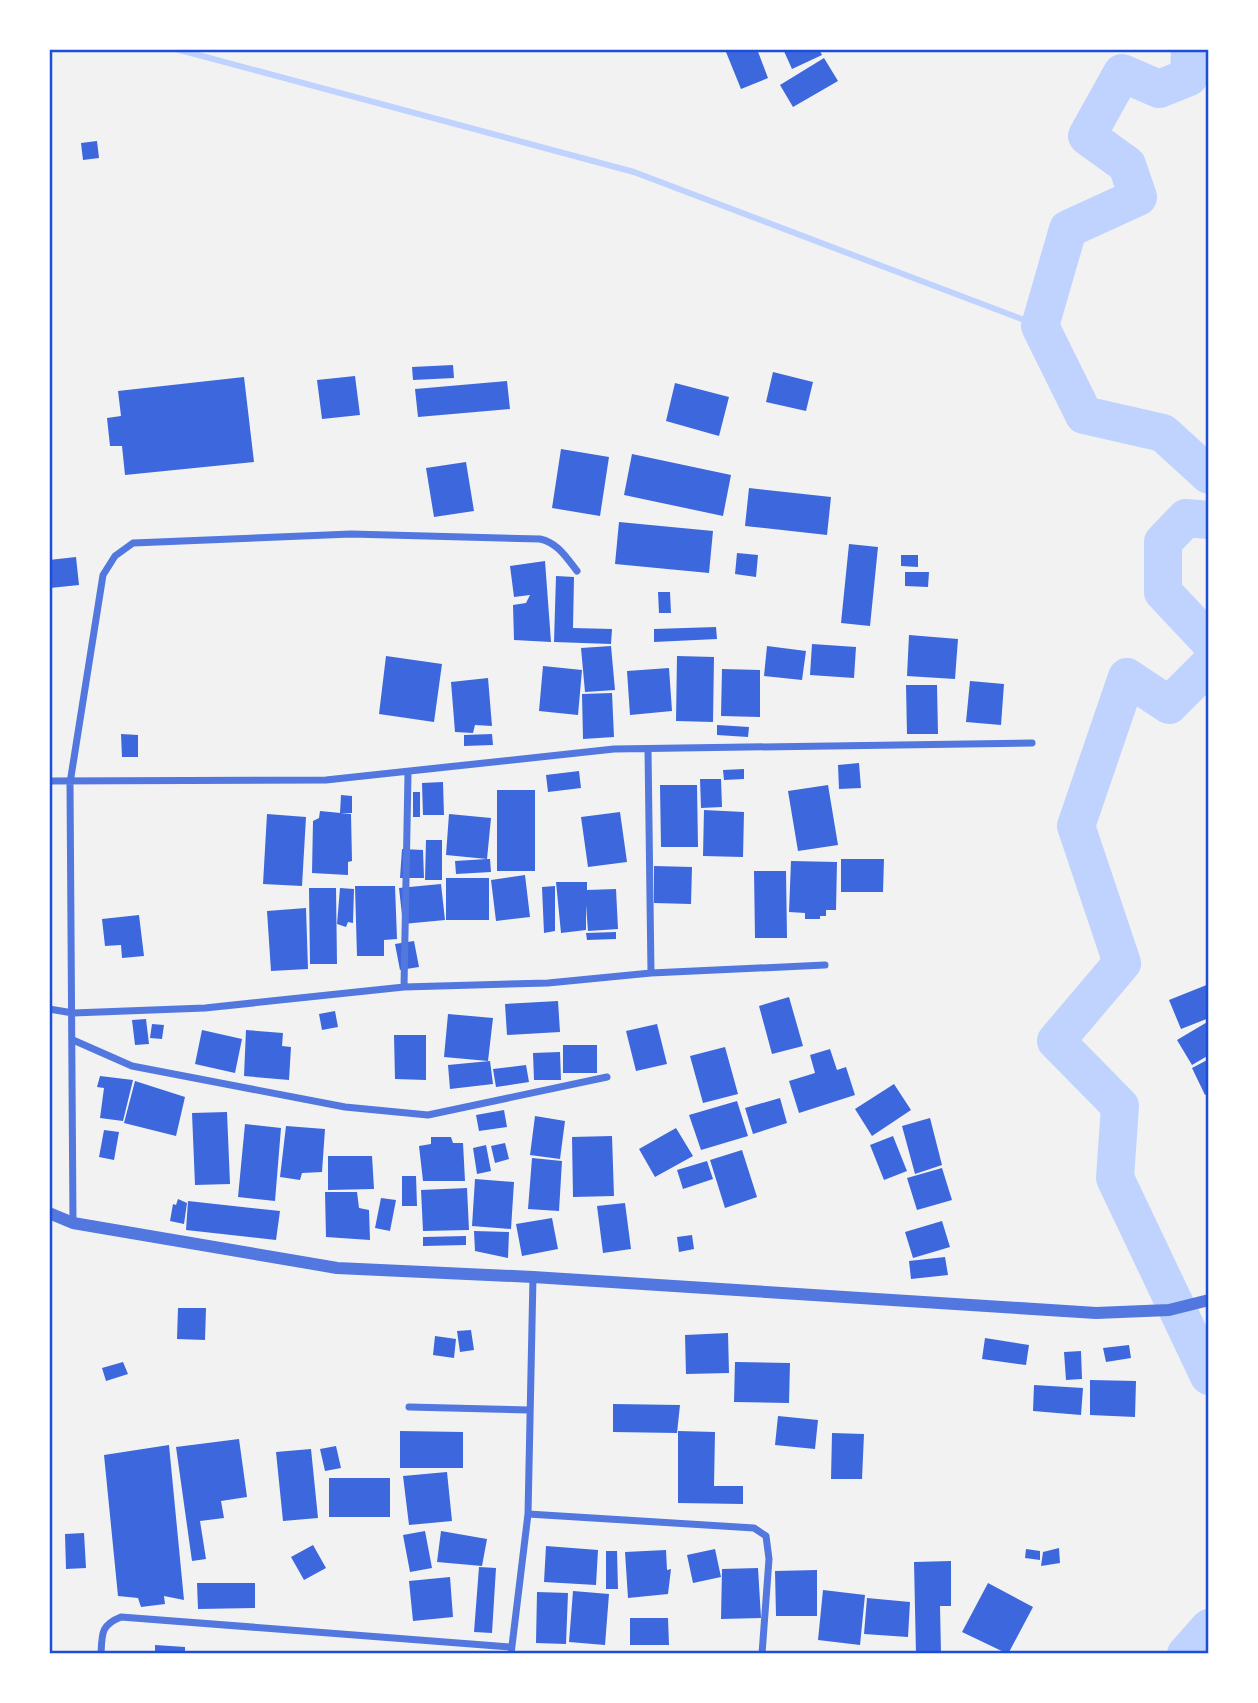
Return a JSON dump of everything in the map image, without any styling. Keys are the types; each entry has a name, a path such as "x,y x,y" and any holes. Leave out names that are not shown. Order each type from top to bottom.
{"street":[{"path":"73,1223 69,783 103,575 115,556 133,544 351,534 540,539 556,547 577,571"},
{"path":"49,781 326,780 408,774 614,749 1032,743"},
{"path":"648,749 651,973"},
{"path":"404,987 408,774"},
{"path":"49,1009 73,1013 205,1008 404,987 548,983 651,973 825,965"},
{"path":"73,1040 132,1066 345,1107 428,1115 607,1077"},
{"path":"49,1213 73,1223 337,1268 533,1277 1096,1313 1169,1310 1206,1300"},
{"path":"101,1654 102,1630 107,1623 121,1617 511,1651 528,1514 533,1277"},
{"path":"409,1407 530,1410"},
{"path":"528,1514 754,1528 766,1536 769,1559 762,1654"}],"building":[{"path":"734,49 757,49 768,78 741,89 726,52"},
{"path":"783,49 819,49 822,55 792,69"},
{"path":"824,58 838,81 793,107 780,85"},
{"path":"97,141 99,158 83,160 81,143"},
{"path":"453,365 454,378 413,380 412,367"},
{"path":"773,372 813,382 806,411 766,402"},
{"path":"355,376 360,415 322,419 317,380"},
{"path":"244,377 254,462 125,475 122,446 110,446 107,418 121,416 118,391"},
{"path":"507,381 510,409 418,417 415,389"},
{"path":"675,383 729,397 719,436 666,421"},
{"path":"561,449 609,457 600,516 552,508"},
{"path":"632,454 731,475 723,516 624,495"},
{"path":"466,462 474,511 434,517 426,468"},
{"path":"749,488 831,497 827,535 745,526"},
{"path":"619,522 713,531 709,573 615,564"},
{"path":"849,544 878,547 870,626 841,623"},
{"path":"737,553 758,555 756,577 735,574"},
{"path":"901,555 918,555 918,567 901,566"},
{"path":"76,557 79,585 50,588 49,560"},
{"path":"545,561 551,642 514,640 513,605 526,603 530,595 514,597 510,566"},
{"path":"905,572 929,572 928,587 905,586"},
{"path":"556,576 574,577 573,628 612,629 611,644 554,642"},
{"path":"658,592 670,592 671,613 659,613"},
{"path":"716,627 717,639 654,642 654,629"},
{"path":"909,635 958,639 955,679 907,676"},
{"path":"812,644 856,647 854,678 810,675"},
{"path":"611,646 615,690 585,692 581,648"},
{"path":"767,646 806,651 802,680 764,676"},
{"path":"386,656 442,664 434,722 379,714"},
{"path":"677,656 714,657 713,722 676,721"},
{"path":"543,666 582,670 578,715 539,711"},
{"path":"669,668 672,711 630,715 627,671"},
{"path":"722,669 760,670 760,717 721,716"},
{"path":"488,678 492,726 475,725 473,733 455,732 451,682"},
{"path":"970,681 1004,684 1001,725 966,722"},
{"path":"906,685 937,685 938,734 907,734"},
{"path":"612,693 614,737 583,739 582,694"},
{"path":"717,725 749,727 748,737 717,735"},
{"path":"121,734 138,735 138,757 122,757"},
{"path":"492,734 493,745 464,746 464,735"},
{"path":"859,763 861,788 839,789 838,765"},
{"path":"744,769 744,779 724,780 723,770"},
{"path":"579,771 581,788 548,792 546,775"},
{"path":"700,779 721,779 722,807 701,808"},
{"path":"443,782 444,815 423,815 422,783"},
{"path":"660,785 697,785 698,847 661,847"},
{"path":"828,785 838,845 798,851 788,791"},
{"path":"497,790 535,790 535,871 497,871"},
{"path":"413,792 420,792 420,817 413,817"},
{"path":"341,795 352,796 352,813 340,813"},
{"path":"704,810 744,812 743,857 703,856"},
{"path":"320,811 351,814 352,861 348,862 348,875 312,873 313,821 319,818"},
{"path":"620,812 627,862 588,867 581,817"},
{"path":"267,814 306,817 302,886 263,884"},
{"path":"449,814 491,818 487,859 446,855"},
{"path":"426,840 442,840 442,880 425,880"},
{"path":"402,849 423,850 424,878 400,878"},
{"path":"490,859 491,872 456,874 455,861"},
{"path":"841,859 884,859 883,892 841,892"},
{"path":"791,861 837,862 836,910 826,910 826,916 820,916 820,919 805,919 805,913 789,912"},
{"path":"654,866 692,867 691,904 654,903"},
{"path":"754,871 786,871 787,938 755,938"},
{"path":"525,875 530,917 496,921 491,880"},
{"path":"446,878 489,878 489,920 446,920"},
{"path":"556,882 587,882 587,890 616,889 618,929 588,931 586,905 586,930 561,933"},
{"path":"441,884 445,920 403,924 399,888"},
{"path":"355,886 395,886 397,939 384,940 384,956 357,956"},
{"path":"555,886 555,931 544,933 542,887"},
{"path":"309,888 336,888 337,964 310,964"},
{"path":"340,888 354,889 353,923 348,922 346,927 337,924"},
{"path":"306,908 308,969 271,971 267,911"},
{"path":"139,915 144,956 122,958 121,945 105,946 102,919"},
{"path":"616,932 616,939 587,940 586,933"},
{"path":"414,941 419,967 400,970 395,944"},
{"path":"1209,984 1209,1018 1181,1029 1169,1000"},
{"path":"789,997 803,1046 772,1054 759,1006"},
{"path":"558,1001 560,1032 507,1035 505,1004"},
{"path":"335,1011 338,1027 322,1030 319,1014"},
{"path":"448,1014 493,1018 488,1061 444,1057"},
{"path":"146,1019 149,1044 135,1045 132,1020"},
{"path":"1209,1021 1209,1055 1192,1065 1177,1040"},
{"path":"152,1024 164,1025 162,1039 150,1038"},
{"path":"657,1024 667,1064 636,1071 626,1031"},
{"path":"202,1030 242,1039 235,1073 195,1064"},
{"path":"246,1030 283,1033 282,1046 291,1047 289,1080 244,1076"},
{"path":"394,1035 426,1035 426,1080 395,1079"},
{"path":"563,1045 597,1045 597,1073 563,1073"},
{"path":"725,1047 738,1094 703,1103 690,1056"},
{"path":"830,1049 837,1070 846,1067 855,1095 799,1113 789,1081 815,1073 810,1055"},
{"path":"560,1052 561,1080 534,1080 533,1053"},
{"path":"1209,1059 1209,1093 1205,1095 1192,1068"},
{"path":"490,1061 493,1084 450,1089 448,1065"},
{"path":"526,1065 529,1082 496,1087 493,1069"},
{"path":"100,1076 133,1080 123,1121 100,1118 104,1088 97,1087"},
{"path":"135,1081 185,1097 176,1136 124,1123"},
{"path":"894,1084 911,1110 872,1136 855,1109"},
{"path":"780,1098 787,1123 753,1134 745,1108"},
{"path":"737,1101 748,1136 701,1150 689,1115"},
{"path":"504,1110 507,1127 479,1131 476,1115"},
{"path":"227,1112 230,1184 195,1185 192,1113"},
{"path":"535,1116 565,1121 560,1159 530,1155"},
{"path":"930,1118 942,1165 915,1174 902,1126"},
{"path":"245,1124 281,1128 275,1201 238,1197"},
{"path":"286,1126 325,1129 322,1172 302,1173 300,1180 280,1177"},
{"path":"676,1128 693,1156 655,1177 639,1149"},
{"path":"104,1130 119,1132 114,1160 99,1157"},
{"path":"612,1136 614,1196 573,1197 572,1137"},
{"path":"893,1136 907,1171 884,1180 870,1145"},
{"path":"431,1137 451,1137 453,1143 463,1143 465,1181 423,1181 419,1146 431,1144"},
{"path":"505,1143 509,1159 495,1163 491,1146"},
{"path":"486,1145 491,1171 477,1174 473,1148"},
{"path":"742,1150 757,1197 725,1208 710,1160"},
{"path":"328,1156 372,1156 374,1189 328,1190"},
{"path":"532,1158 562,1161 559,1211 528,1209"},
{"path":"707,1161 713,1179 683,1189 677,1170"},
{"path":"942,1168 952,1200 917,1210 907,1178"},
{"path":"402,1176 416,1176 417,1206 402,1206"},
{"path":"475,1179 514,1182 511,1229 472,1226"},
{"path":"467,1188 469,1230 423,1231 421,1190"},
{"path":"325,1192 357,1192 359,1208 369,1210 370,1240 326,1237"},
{"path":"381,1198 396,1200 390,1231 375,1228"},
{"path":"178,1199 187,1203 184,1224 170,1221 173,1204 176,1205"},
{"path":"188,1201 280,1211 276,1240 186,1230"},
{"path":"625,1203 631,1249 603,1253 597,1206"},
{"path":"552,1218 558,1249 522,1256 516,1224"},
{"path":"942,1221 950,1247 913,1258 905,1232"},
{"path":"474,1231 509,1232 508,1258 475,1251"},
{"path":"692,1235 694,1249 679,1252 677,1237"},
{"path":"466,1236 466,1245 423,1246 423,1237"},
{"path":"945,1257 948,1275 911,1279 909,1261"},
{"path":"178,1308 206,1308 205,1340 177,1339"},
{"path":"471,1330 474,1350 460,1352 457,1331"},
{"path":"728,1333 729,1373 686,1374 685,1335"},
{"path":"435,1336 456,1339 454,1358 433,1355"},
{"path":"985,1338 1029,1345 1026,1365 982,1359"},
{"path":"1129,1345 1131,1358 1106,1362 1103,1348"},
{"path":"1081,1351 1082,1379 1066,1380 1064,1352"},
{"path":"123,1362 128,1374 106,1381 102,1368"},
{"path":"735,1362 790,1363 789,1403 734,1402"},
{"path":"1090,1380 1136,1381 1135,1417 1090,1415"},
{"path":"1034,1385 1083,1388 1081,1415 1033,1411"},
{"path":"613,1404 680,1405 677,1433 613,1432"},
{"path":"778,1416 818,1420 815,1449 775,1445"},
{"path":"400,1431 463,1432 463,1468 400,1468"},
{"path":"678,1431 715,1432 714,1486 743,1486 743,1504 678,1503"},
{"path":"832,1433 864,1434 862,1479 831,1479"},
{"path":"239,1439 247,1497 221,1501 224,1518 200,1521 206,1559 192,1561 176,1447"},
{"path":"169,1445 184,1600 164,1596 165,1604 141,1607 138,1598 118,1596 104,1455"},
{"path":"336,1446 341,1468 325,1471 320,1449"},
{"path":"311,1449 318,1518 283,1521 276,1452"},
{"path":"447,1472 452,1521 409,1525 403,1476"},
{"path":"329,1478 390,1478 390,1517 329,1517"},
{"path":"425,1531 432,1568 410,1572 403,1535"},
{"path":"441,1531 487,1539 482,1566 437,1562"},
{"path":"84,1533 86,1568 66,1569 65,1534"},
{"path":"313,1545 326,1568 304,1580 291,1557"},
{"path":"546,1546 598,1550 596,1585 544,1582"},
{"path":"1059,1548 1060,1563 1041,1566 1043,1552"},
{"path":"715,1549 721,1577 693,1583 687,1555"},
{"path":"1026,1549 1040,1551 1040,1560 1025,1558"},
{"path":"666,1550 667,1570 671,1569 668,1594 628,1598 625,1552"},
{"path":"606,1551 617,1551 618,1589 606,1589"},
{"path":"951,1561 951,1606 940,1606 941,1654 916,1654 914,1562"},
{"path":"479,1567 496,1568 492,1633 474,1632"},
{"path":"758,1568 761,1618 721,1619 722,1569"},
{"path":"817,1570 817,1616 776,1616 775,1571"},
{"path":"450,1577 453,1617 413,1621 409,1581"},
{"path":"197,1583 255,1583 255,1608 198,1609"},
{"path":"988,1583 1033,1607 1008,1654 962,1632"},
{"path":"823,1590 865,1595 860,1645 818,1640"},
{"path":"573,1591 609,1594 605,1645 569,1642"},
{"path":"537,1592 568,1593 566,1644 536,1643"},
{"path":"867,1598 910,1602 908,1637 864,1634"},
{"path":"630,1618 668,1618 669,1645 630,1645"},
{"path":"155,1645 185,1647 185,1654 155,1654"}],"waterway":[{"path":"176,49 634,172 1040,326"},
{"path":"1190,49 1189,77 1159,89 1122,73 1087,136 1127,165 1138,197 1068,229 1040,326 1084,415 1163,433 1209,475"},
{"path":"1209,520 1186,518 1163,542 1163,592 1209,641"},
{"path":"1209,665 1169,705 1127,677 1076,826 1122,963 1056,1041 1120,1106 1115,1178 1209,1376"},
{"path":"1186,1654 1209,1628"}]}
